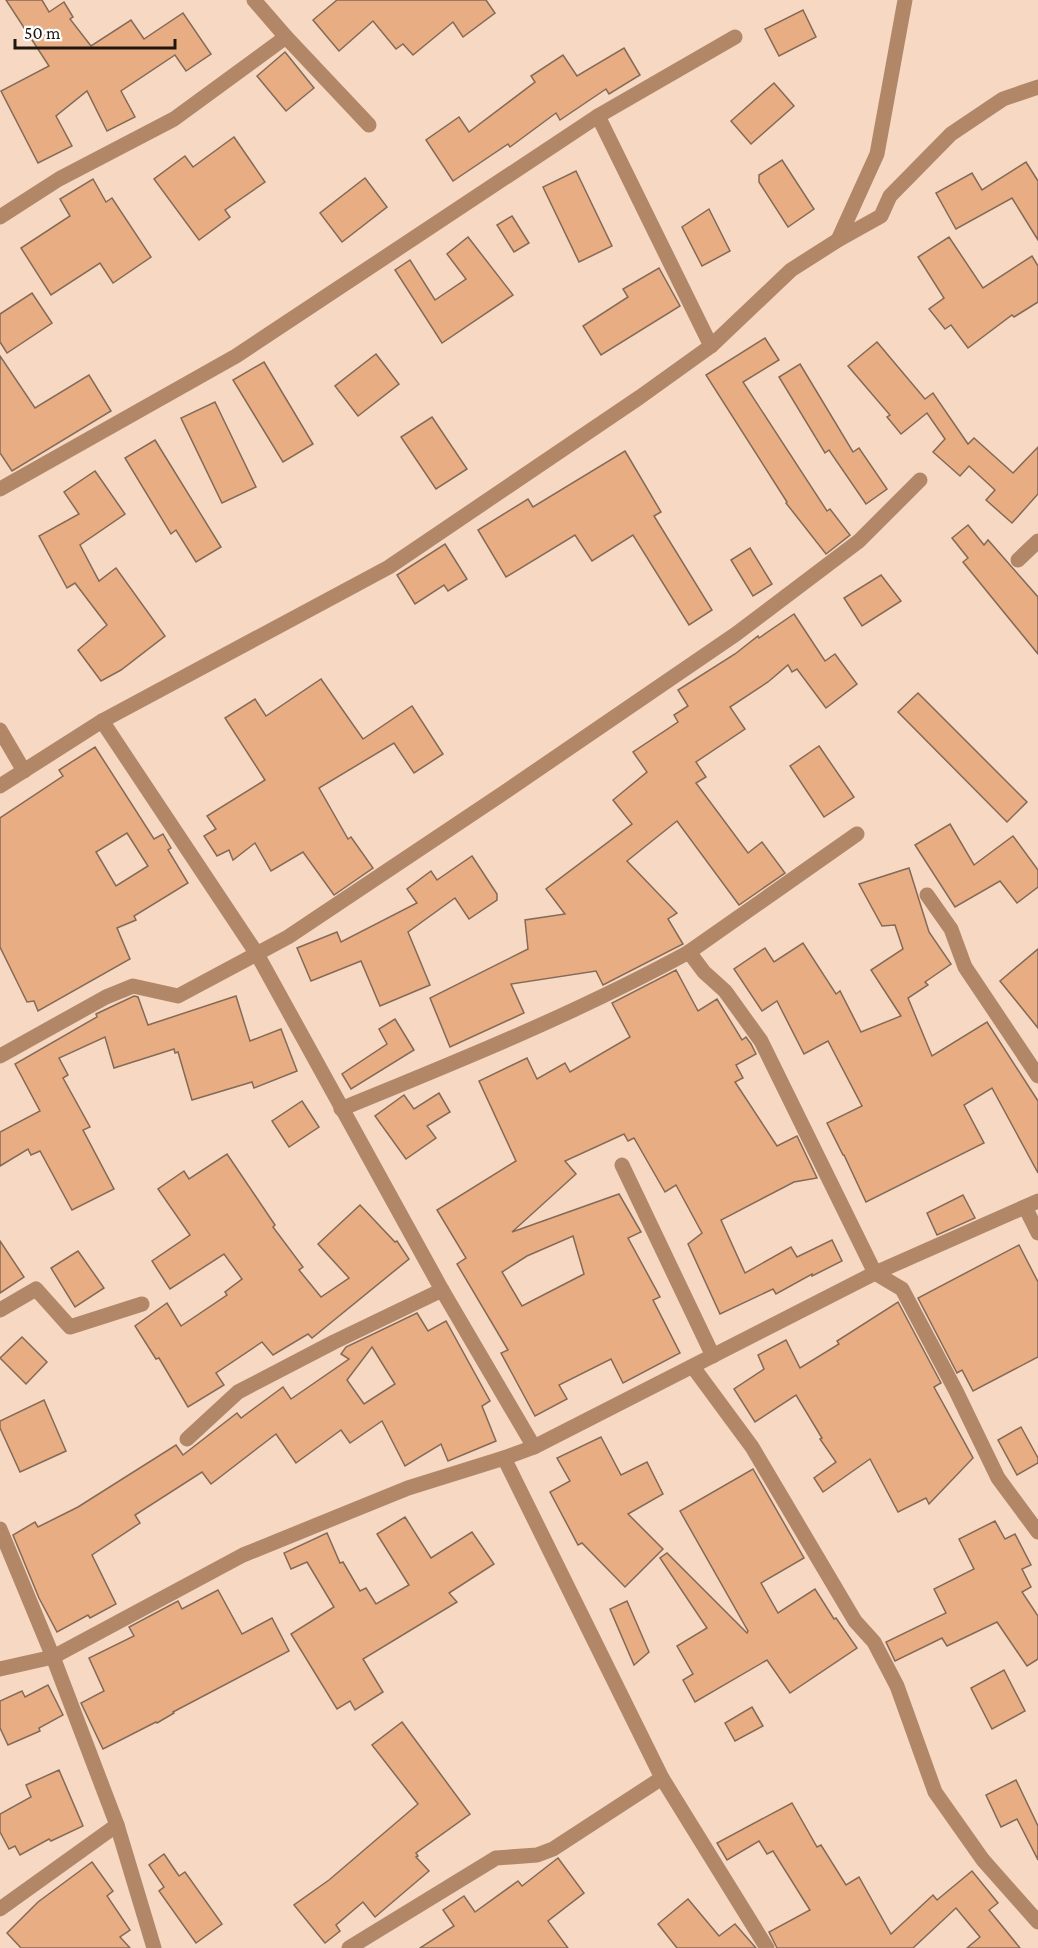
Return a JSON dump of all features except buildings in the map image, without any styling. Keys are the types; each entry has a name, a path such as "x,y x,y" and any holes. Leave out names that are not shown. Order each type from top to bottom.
{"street":[{"path":"254,0 369,125"},
{"path":"838,240 877,154 904,0"},
{"path":"0,217 59,179 174,119 286,37"},
{"path":"0,489 236,356 598,116 735,38"},
{"path":"0,786 102,722 389,567 640,397 711,346 791,270 881,216 890,196 951,134 1003,99 1038,87"},
{"path":"598,116 711,346"},
{"path":"0,1056 106,997 133,986 178,996 288,937 736,634 859,541 920,480"},
{"path":"1018,560 1038,541"},
{"path":"102,722 257,954 442,1290 534,1447"},
{"path":"0,730 24,771"},
{"path":"341,1109 503,1043 648,975 689,952 857,834"},
{"path":"927,895 951,929 965,967 1038,1076"},
{"path":"689,952 704,972 725,991 761,1041 875,1273 902,1288 956,1390 998,1478 1038,1532"},
{"path":"622,1165 713,1356"},
{"path":"0,1669 53,1657 243,1555 408,1488 534,1447 875,1273 1032,1204 1038,1233"},
{"path":"0,1310 36,1289 70,1327 142,1304"},
{"path":"187,1438 238,1392 442,1290"},
{"path":"693,1367 752,1446 855,1621 874,1642 897,1686 935,1792 983,1860 1038,1922"},
{"path":"504,1458 662,1778 767,1948"},
{"path":"0,1529 53,1657 117,1825 154,1948"},
{"path":"349,1948 371,1943 496,1858 537,1856 553,1849 662,1778"},
{"path":"0,1909 117,1825"}]}
